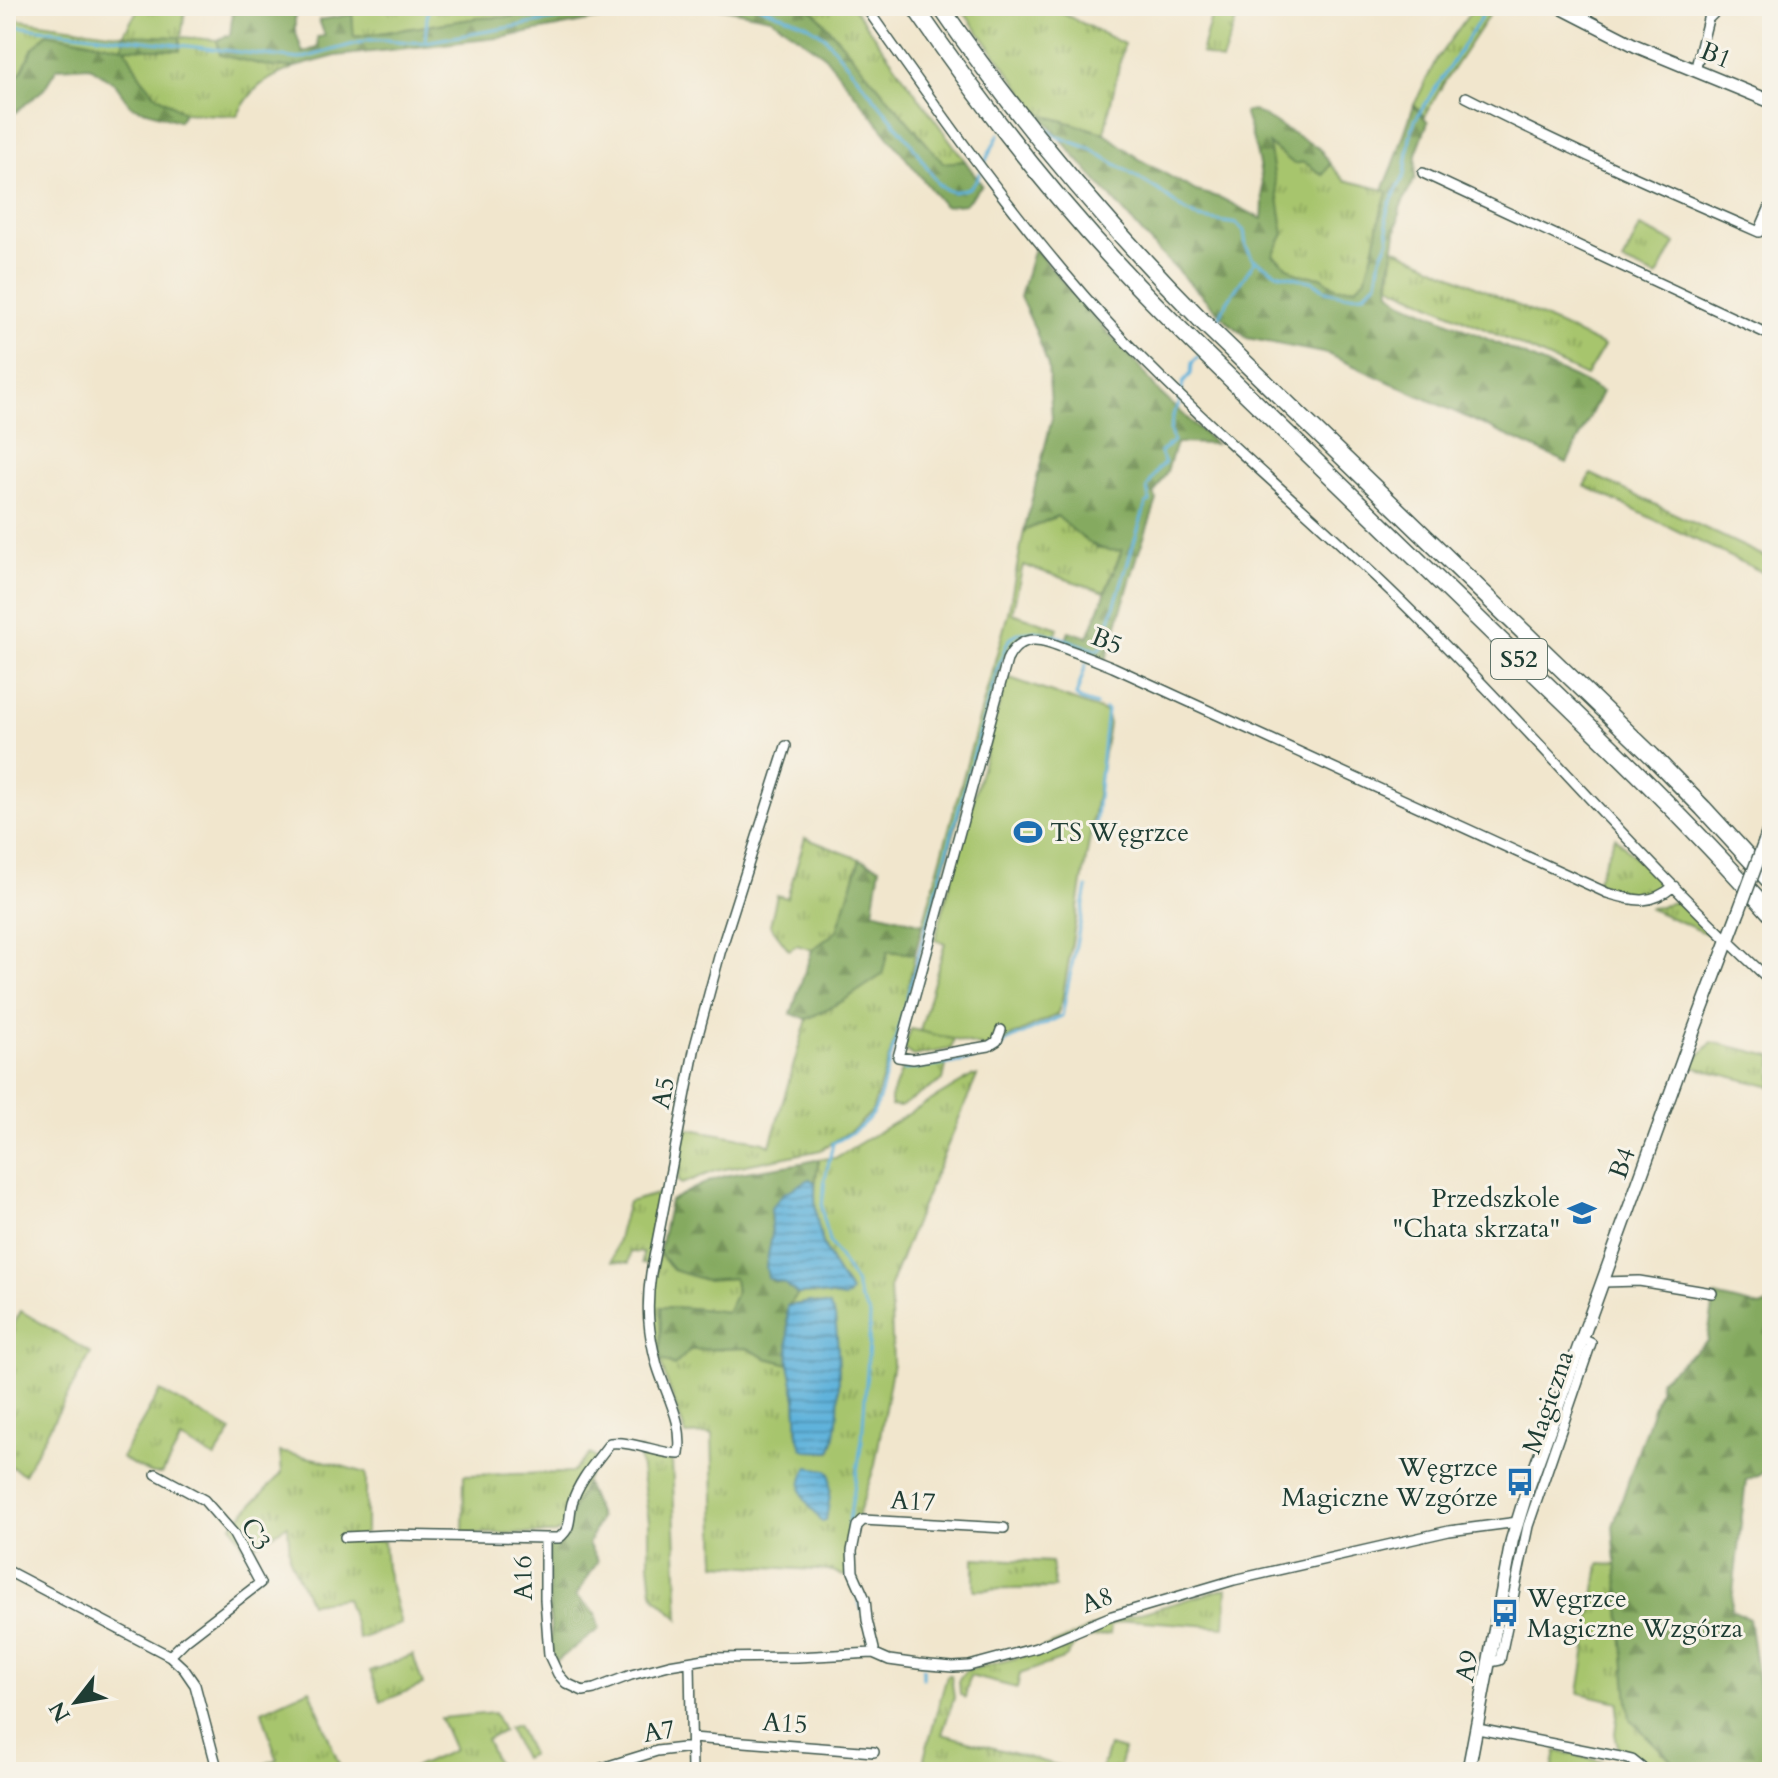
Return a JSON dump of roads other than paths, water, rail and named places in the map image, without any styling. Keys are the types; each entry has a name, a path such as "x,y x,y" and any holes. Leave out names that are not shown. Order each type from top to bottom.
{"highway":[{"name":"S52","path":"914,6 978,96 1085,228 1150,298 1653,788 1772,915"},
{"name":"S52","path":"940,6 1037,138 1110,224 1204,323 1652,756 1772,883"}],"street":[{"path":"865,6 986,175 1087,301 1176,392 1397,596 1674,886 1772,982"},
{"name":"B1","path":"1558,6 1636,46 1772,102"},
{"path":"1695,71 1708,19 1718,6"},
{"path":"1466,97 1601,163 1759,232 1772,202"},
{"path":"1423,173 1772,336"},
{"name":"B5","path":"1001,1030 997,1041 989,1046 913,1059 898,1057 1007,660 1017,645 1028,640 1045,641 1113,667 1607,893 1651,900 1674,886"},
{"name":"A5","path":"545,1538 559,1538 568,1528 572,1504 580,1486 610,1443 679,1454 679,1425 657,1365 648,1320 651,1273 698,1034 720,953 786,746"},
{"name":"B4","path":"1518,1522 1681,1063 1772,820"},
{"path":"1603,1282 1639,1281 1712,1293"},
{"name":"Magiczna","path":"1490,1662 1500,1660 1528,1526 1591,1343 1582,1339"},
{"name":"C3","path":"156,1474 204,1500 233,1533 260,1583 170,1656"},
{"name":"A17","path":"874,1651 865,1599 853,1572 852,1551 857,1526 863,1520 1004,1528"},
{"name":"A9","path":"1468,1772 1518,1522"},
{"name":"A8","path":"690,1663 711,1658 797,1657 874,1651 889,1660 923,1665 969,1666 1036,1648 1112,1616 1234,1580 1449,1531 1518,1522"},
{"name":"A16","path":"345,1537 545,1538 549,1655 566,1683 583,1691 644,1671 690,1663"},
{"path":"6,1570 170,1656 184,1669 195,1685 218,1772"},
{"path":"690,1663 692,1772"},
{"path":"1478,1729 1632,1760 1647,1772"},
{"name":"A15","path":"692,1743 874,1752"},
{"name":"A7","path":"589,1772 692,1743"}],"water":[{"path":"810,1179 815,1183 816,1215 822,1241 833,1266 851,1292 844,1298 815,1293 798,1294 784,1283 768,1278 766,1266 772,1235 771,1208 783,1194"},
{"path":"810,1302 829,1306 835,1316 838,1404 830,1452 802,1448 798,1435 796,1398 789,1364 787,1306"},
{"path":"808,1467 826,1470 830,1474 828,1509 826,1520 822,1522 807,1503 802,1490 801,1483"}],"waterway":[{"path":"425,42 428,6"},
{"path":"6,25 300,59 369,40 425,42 634,6"},
{"path":"758,6 806,24 824,36 911,143 938,184 953,192 962,190 969,188 980,173"},
{"path":"1034,120 1056,136 1091,149 1198,218 1237,224 1244,231 1252,258 1277,273 1314,282 1326,291 1344,295 1363,294 1377,282 1381,257 1389,240 1386,216 1405,174 1415,120 1486,6"},
{"path":"983,166 999,134"},
{"path":"1215,326 1255,261"},
{"path":"848,1552 849,1521 862,1440 870,1315 860,1299 855,1282 830,1243 824,1223 825,1179 833,1143 866,1121 880,1098 997,670 1009,640 1026,631 1050,634 1095,650 1102,646 1146,504 1150,502 1147,488 1165,463 1160,453 1173,441 1170,430 1174,412 1179,405 1183,383 1191,374 1192,363 1199,356"},
{"path":"1086,664 1076,696 1096,705"},
{"path":"1094,836 1105,709"},
{"path":"904,1070 974,1059 1062,1016 1087,888"},
{"path":"850,1576 862,1610"},
{"path":"923,1668 923,1678"}],"place":[{"name":"TS Węgrzce","path":"1028,832"},
{"name":"Przedszkole \"Chata skrzata\"","path":"1582,1213"},
{"name":"Węgrzce Magiczne Wzgórze","path":"1520,1482"},
{"name":"Węgrzce Magiczne Wzgórza","path":"1505,1613"}]}
